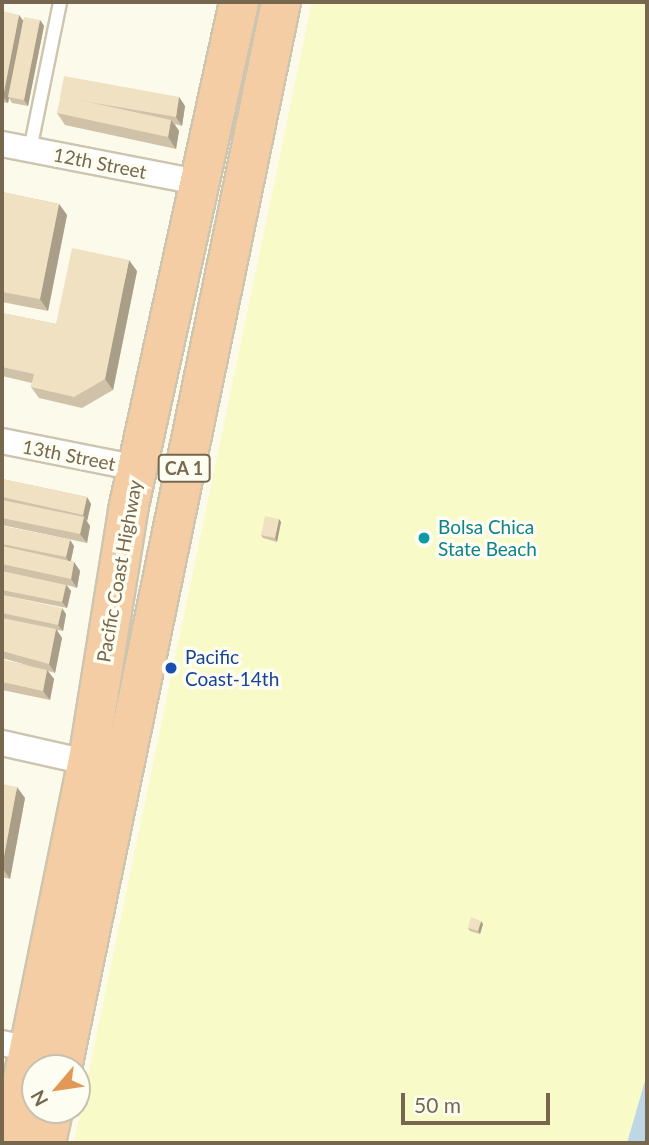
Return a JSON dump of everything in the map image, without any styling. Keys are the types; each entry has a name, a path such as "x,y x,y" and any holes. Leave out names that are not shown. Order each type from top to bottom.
{"highway":[{"name":"Pacific Coast Highway","path":"104,766 137,468 197,182 239,2"},
{"name":"Pacific Coast Highway","path":"10,1143 104,766 281,2"},
{"path":"46,1143 50,1124"}],"street":[{"name":"12th Street","path":"2,144 197,182"},
{"name":"13th Street","path":"2,441 137,468"},
{"path":"2,743 104,766"}],"lane":[{"path":"30,150 60,3 45,2"}],"sand":[{"name":"Bolsa Chica State Beach","path":"312,2 647,2 647,1074 627,1143 74,1143 78,1124 91,1124 91,1062"}],"water":[{"path":"647,1074 647,1143 627,1143"}],"building":[{"path":"3,11 19,15 2,97 2,20"},
{"path":"24,17 40,20 24,100 8,97"},
{"path":"64,76 179,97 176,117 60,97"},
{"path":"61,96 171,120 168,137 57,113"},
{"path":"2,192 59,204 40,299 2,292"},
{"path":"72,248 129,260 105,379 74,397 31,387 34,374 2,367 2,313 56,324"},
{"path":"2,479 87,497 83,515 2,497"},
{"path":"2,500 84,517 80,534 2,518"},
{"path":"265,516 279,519 275,538 261,535"},
{"path":"2,526 70,540 66,557 2,544"},
{"path":"2,546 74,562 71,579 2,564"},
{"path":"2,571 66,585 62,602 2,590"},
{"path":"2,595 62,608 58,625 2,613"},
{"path":"2,618 56,629 49,664 2,651"},
{"path":"2,660 47,670 43,691 2,682"},
{"path":"2,784 17,787 2,867"},
{"path":"471,917 481,921 478,931 468,928"}],"place":[{"name":"Bolsa Chica State Beach","path":"424,538"},
{"name":"Pacific Coast-14th","path":"171,668"}]}
